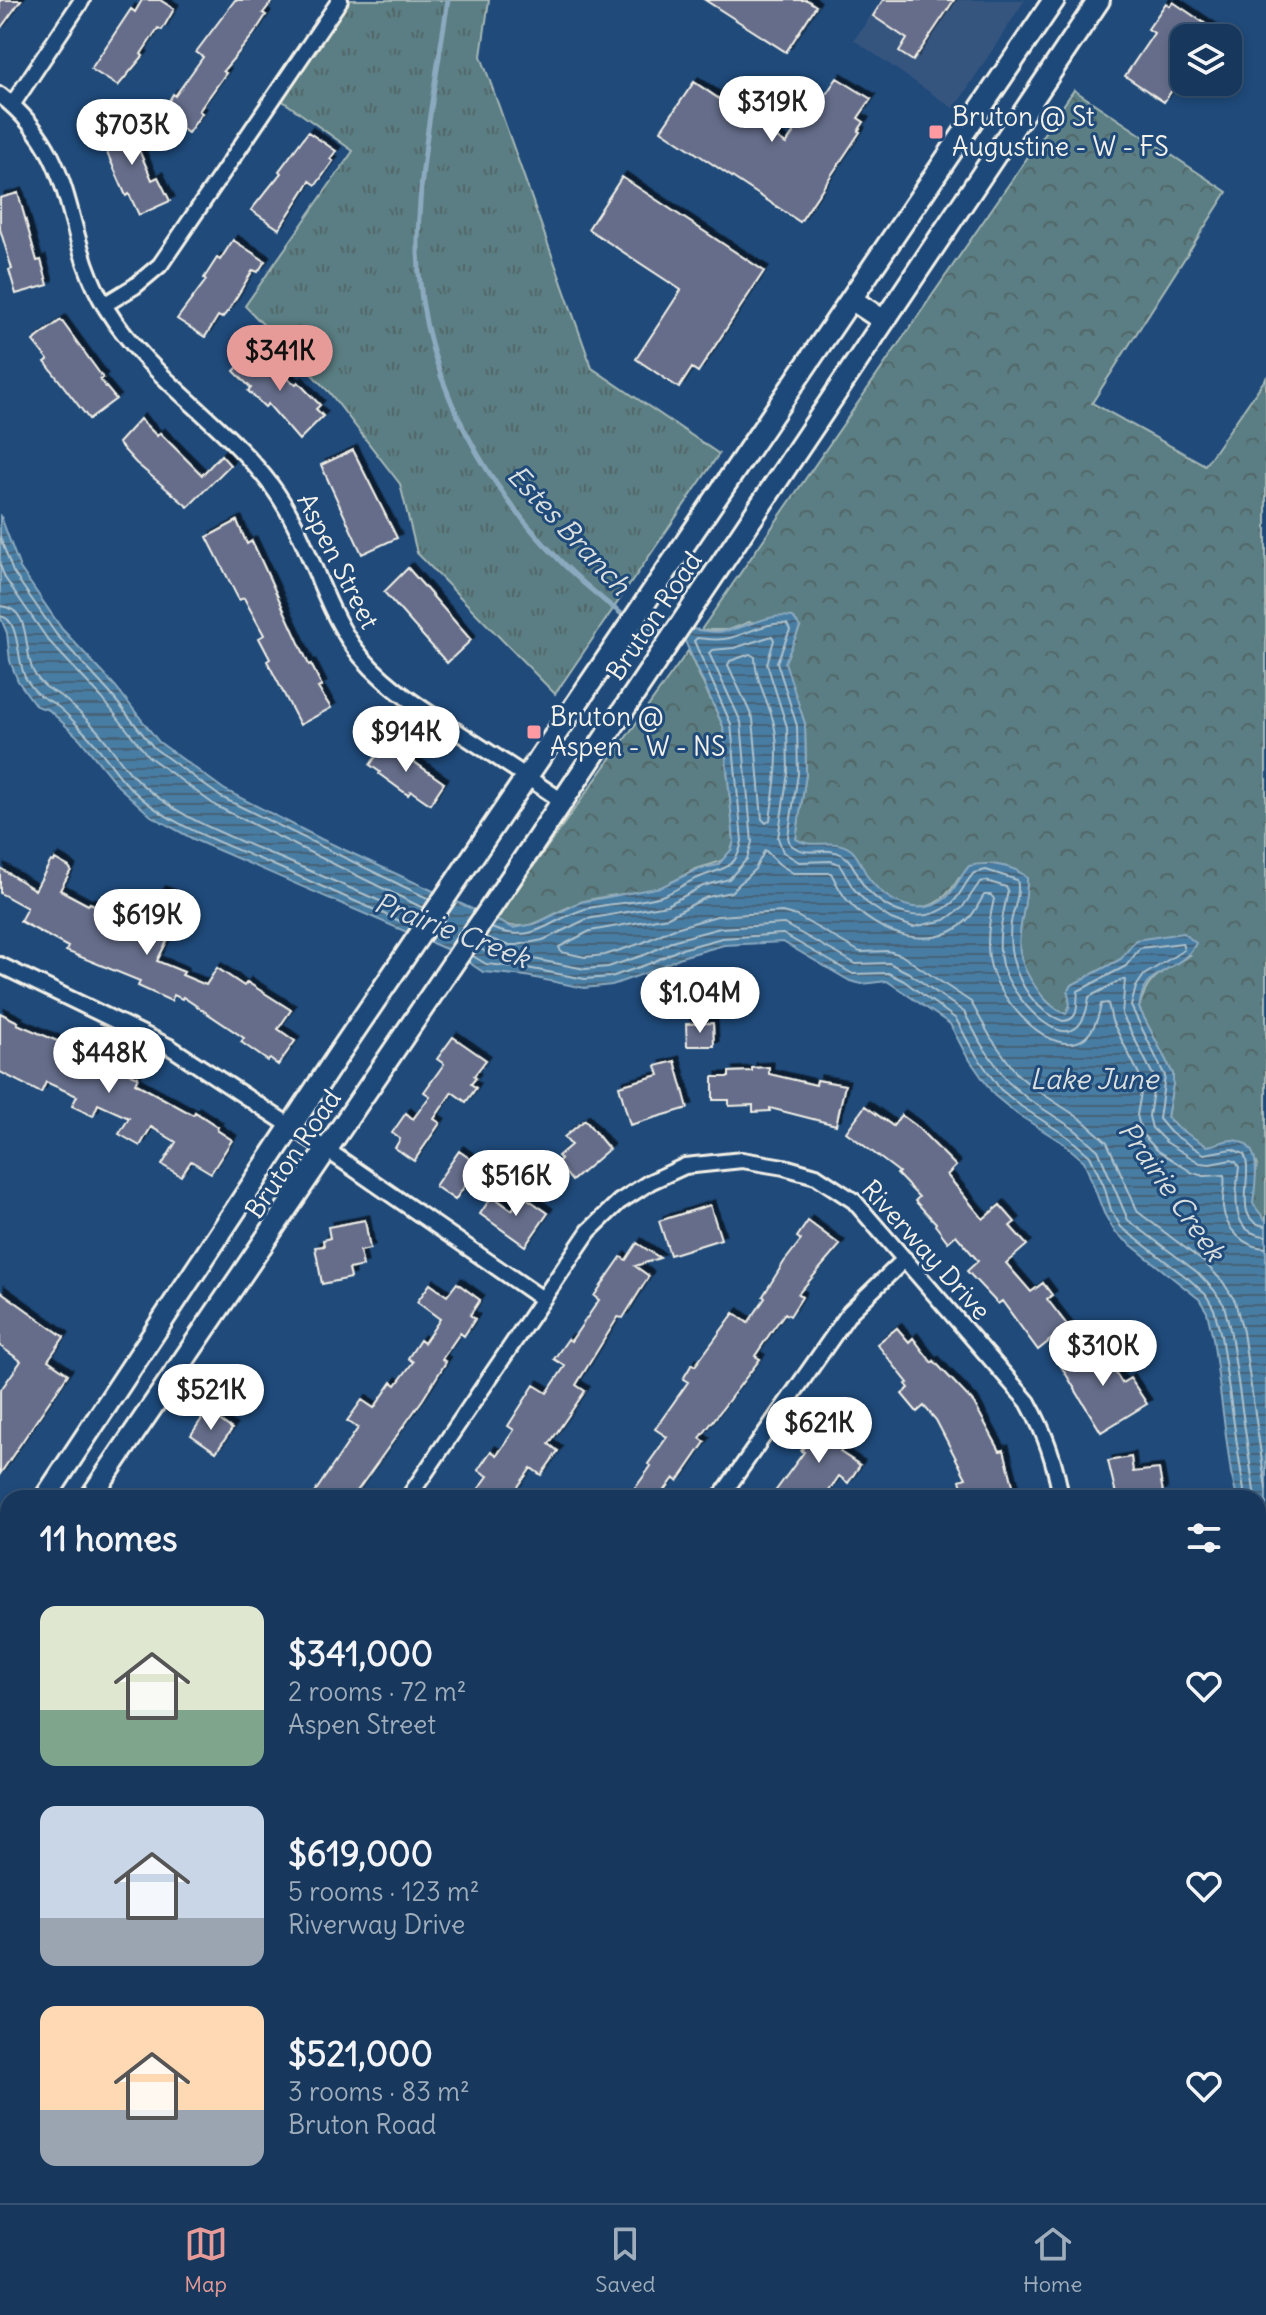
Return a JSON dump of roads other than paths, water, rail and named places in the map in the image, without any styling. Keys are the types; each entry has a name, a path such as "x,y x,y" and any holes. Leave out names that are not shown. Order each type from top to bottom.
{"main road":[{"name":"Bruton Road","path":"50,1490 391,976 1054,0"},
{"name":"Bruton Road","path":"95,1490 517,869 1099,0"},
{"path":"851,299 884,321"}],"street":[{"path":"6,100 82,0"},
{"path":"104,305 135,286 160,265 340,0"},
{"name":"Aspen Street","path":"6,100 35,128 55,160 80,242 104,305 138,352 271,485 289,513 336,619 354,648 377,674 410,701 562,801"},
{"path":"0,965 170,1047 327,1150 541,1298"},
{"name":"Riverway Drive","path":"413,1490 589,1231 619,1202 650,1182 685,1166 742,1160 816,1176 854,1201 1028,1402 1056,1462 1060,1490"},
{"path":"726,1490 850,1312 905,1259"}],"water":[{"name":"Lake June","path":"0,514 20,568 62,629 116,687 159,742 225,790 321,839 513,928 535,924 581,902 661,887 698,869 718,865 732,849 734,841 723,726 684,639 693,629 725,631 766,619 793,617 800,627 785,662 805,724 806,774 796,839 809,844 836,844 850,849 877,888 896,901 916,907 937,904 947,897 969,866 1000,865 1021,873 1027,878 1019,947 1022,960 1043,997 1066,1014 1070,1005 1068,992 1072,985 1121,959 1136,940 1183,933 1196,943 1184,958 1148,982 1139,1008 1173,1074 1167,1117 1176,1127 1207,1146 1232,1140 1242,1142 1254,1156 1253,1204 1266,1221 1266,1490 1235,1490 1213,1338 1207,1312 1199,1299 1115,1232 1104,1213 1084,1161 994,1095 965,1053 950,1024 887,981 862,984 850,981 783,942 724,945 681,957 612,985 584,988 526,976 483,972 455,953 195,840 151,816 118,786 80,739 49,710 36,706 18,681 10,661 7,633 0,616"}],"waterway":[{"name":"Estes Branch","path":"448,0 419,210 422,296 433,351 452,404 478,454 508,501 544,544 584,584 627,618"},
{"name":"Estes Branch","path":"635,624 668,632"}],"place":[{"name":"Bruton @ St Augustine - W - FS","path":"936,132"},
{"name":"Bruton @ Aspen - W - NS","path":"534,732"}],"water label":[{"name":"Prairie Creek","path":"452,930"},
{"name":"Prairie Creek","path":"1172,1191"}]}
